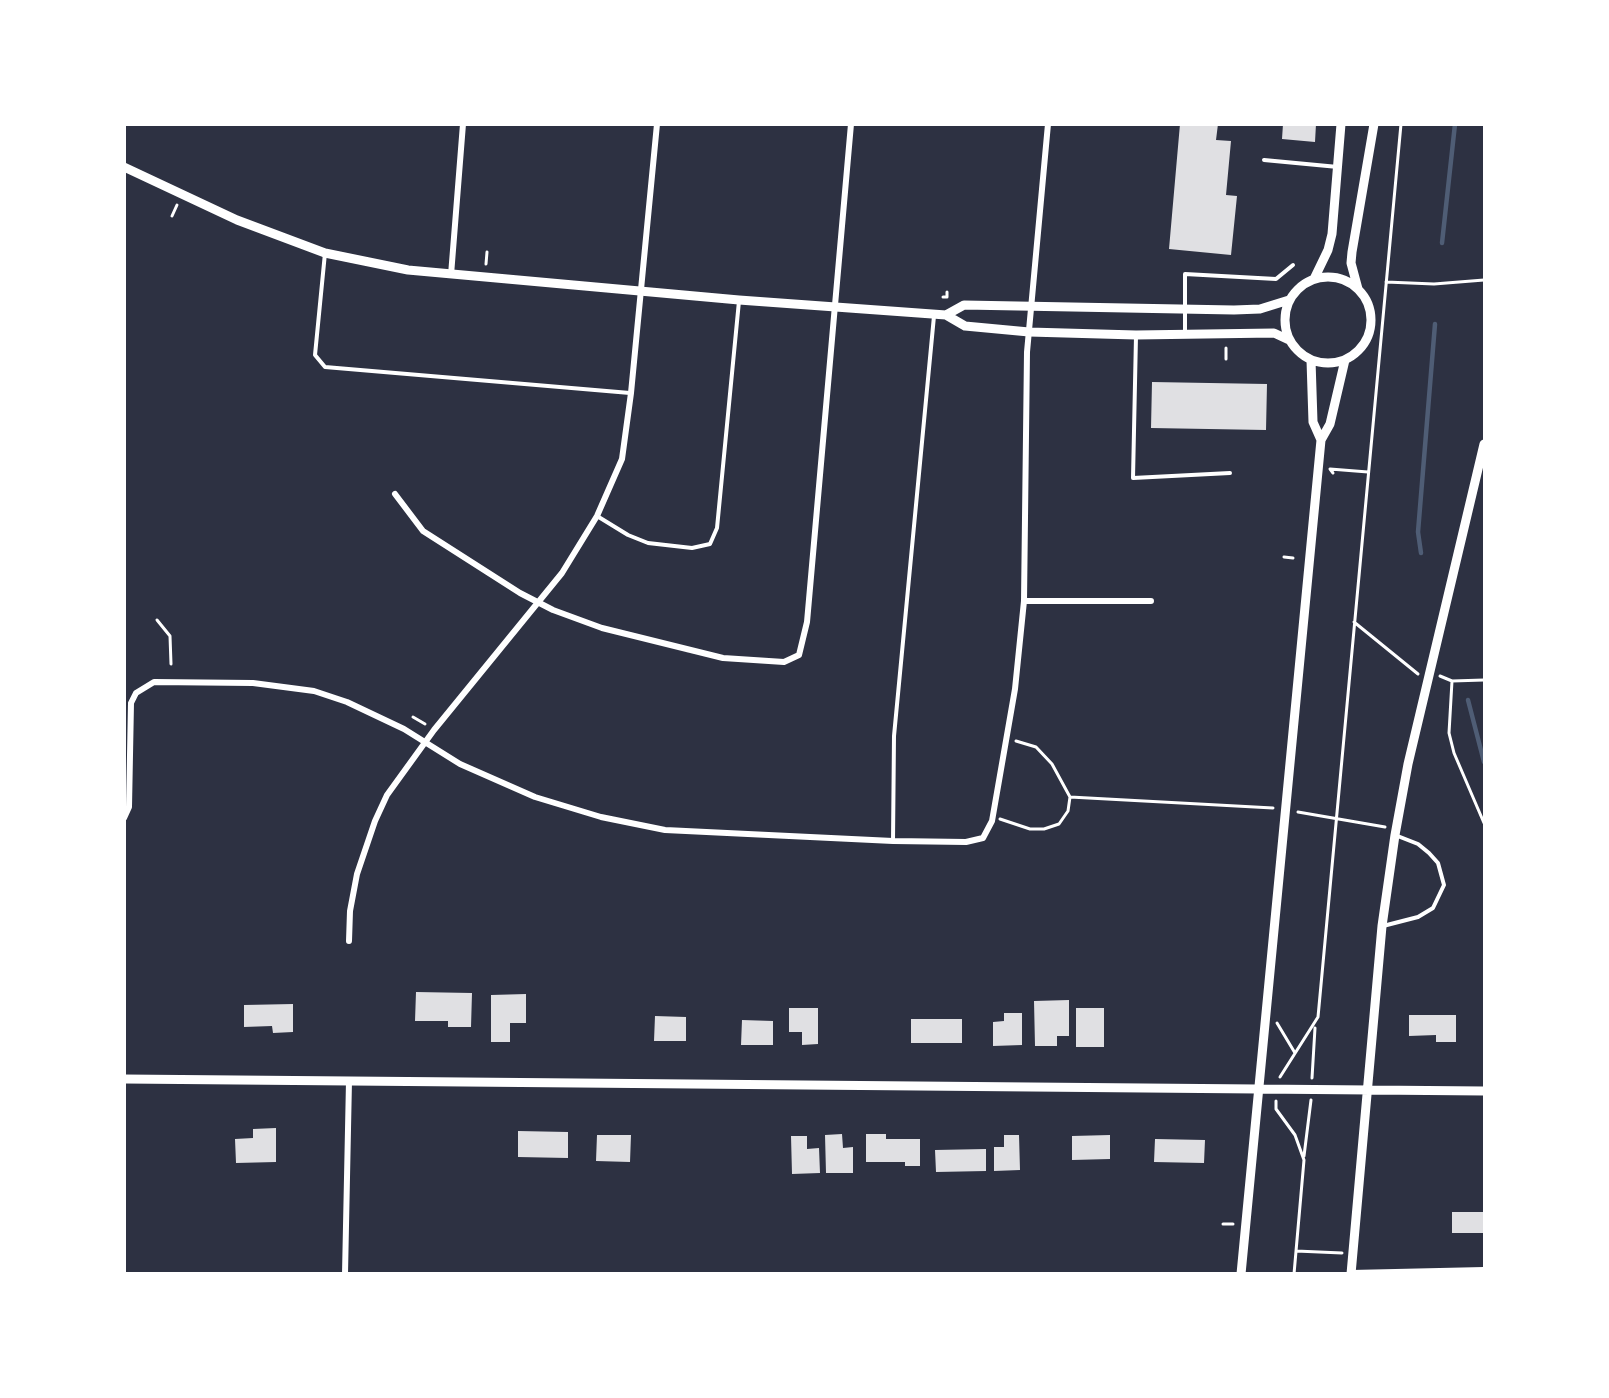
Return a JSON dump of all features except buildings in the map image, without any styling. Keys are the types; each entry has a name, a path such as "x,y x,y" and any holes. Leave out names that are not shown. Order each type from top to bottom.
{"street":[{"path":"451,275 463,124"},
{"path":"349,941 350,911 357,874 375,821 402,771 562,573 597,516 622,459 642,291 657,124"},
{"path":"395,494 423,531 539,602 602,628 723,658 784,662 799,655 807,622 837,307 851,124"},
{"path":"124,818 129,807 131,703 136,693 149,683 253,683 314,692 357,707 404,729 460,764 535,797 601,817 666,830 893,842 966,842 983,838 993,818 1024,600 1029,332 1048,124"},
{"path":"1314,279 1328,250 1332,234 1341,124"},
{"path":"1358,289 1338,278 1314,279 1300,287 1289,300 1284,320 1289,340 1295,348 1311,360 1328,363 1345,360 1359,349 1369,334 1370,310 1358,289 1351,263 1374,124"},
{"path":"124,167 237,220 325,253 451,275 946,315 965,326 1029,332 1136,335 1274,333 1289,340"},
{"path":"946,315 964,305 1185,310 1260,309 1289,300"},
{"path":"1311,360 1313,422 1321,440"},
{"path":"1241,1274 1321,440 1330,424 1345,360"},
{"path":"1485,444 1429,675 1396,832 1382,926 1351,1273 1485,1270"},
{"path":"1024,600 1151,601"},
{"path":"124,1079 1485,1091"},
{"path":"345,1274 349,1082"}],"lane":[{"path":"1264,160 1338,167"},
{"path":"325,253 315,355 325,367 631,393"},
{"path":"1185,334 1185,274 1276,279 1293,265"},
{"path":"597,516 628,536 648,543 692,548 710,544 717,528 739,300"},
{"path":"893,842 894,736 934,314"},
{"path":"1136,335 1133,478 1230,473"},
{"path":"1382,926 1418,917 1433,908 1444,885 1438,863 1429,853 1396,832"}],"path":[{"path":"1294,1274 1304,1160 1295,1135 1276,1109 1276,1089 1281,1076 1318,1017 1401,124"},
{"path":"171,216 177,205"},
{"path":"485,264 487,252"},
{"path":"1386,282 1434,284 1485,280"},
{"path":"943,297 947,297 947,292"},
{"path":"1226,348 1226,359"},
{"path":"1333,473 1330,469 1368,472"},
{"path":"1284,557 1293,558"},
{"path":"157,620 170,636 171,664"},
{"path":"1354,622 1418,674 1445,676 1452,681 1485,680"},
{"path":"1452,681 1449,734 1454,753 1485,823"},
{"path":"993,818 1030,829 1050,828 1065,818 1070,797 1044,753 1026,742 1006,739"},
{"path":"1070,797 1284,808 1396,832"},
{"path":"1278,1012 1277,1024 1296,1054"},
{"path":"1223,1224 1233,1224"},
{"path":"1296,1251 1352,1253"}],"waterway":[{"path":"1442,243 1455,124"},
{"path":"1421,553 1418,532 1435,324"},
{"path":"1468,700 1484,762"}]}
